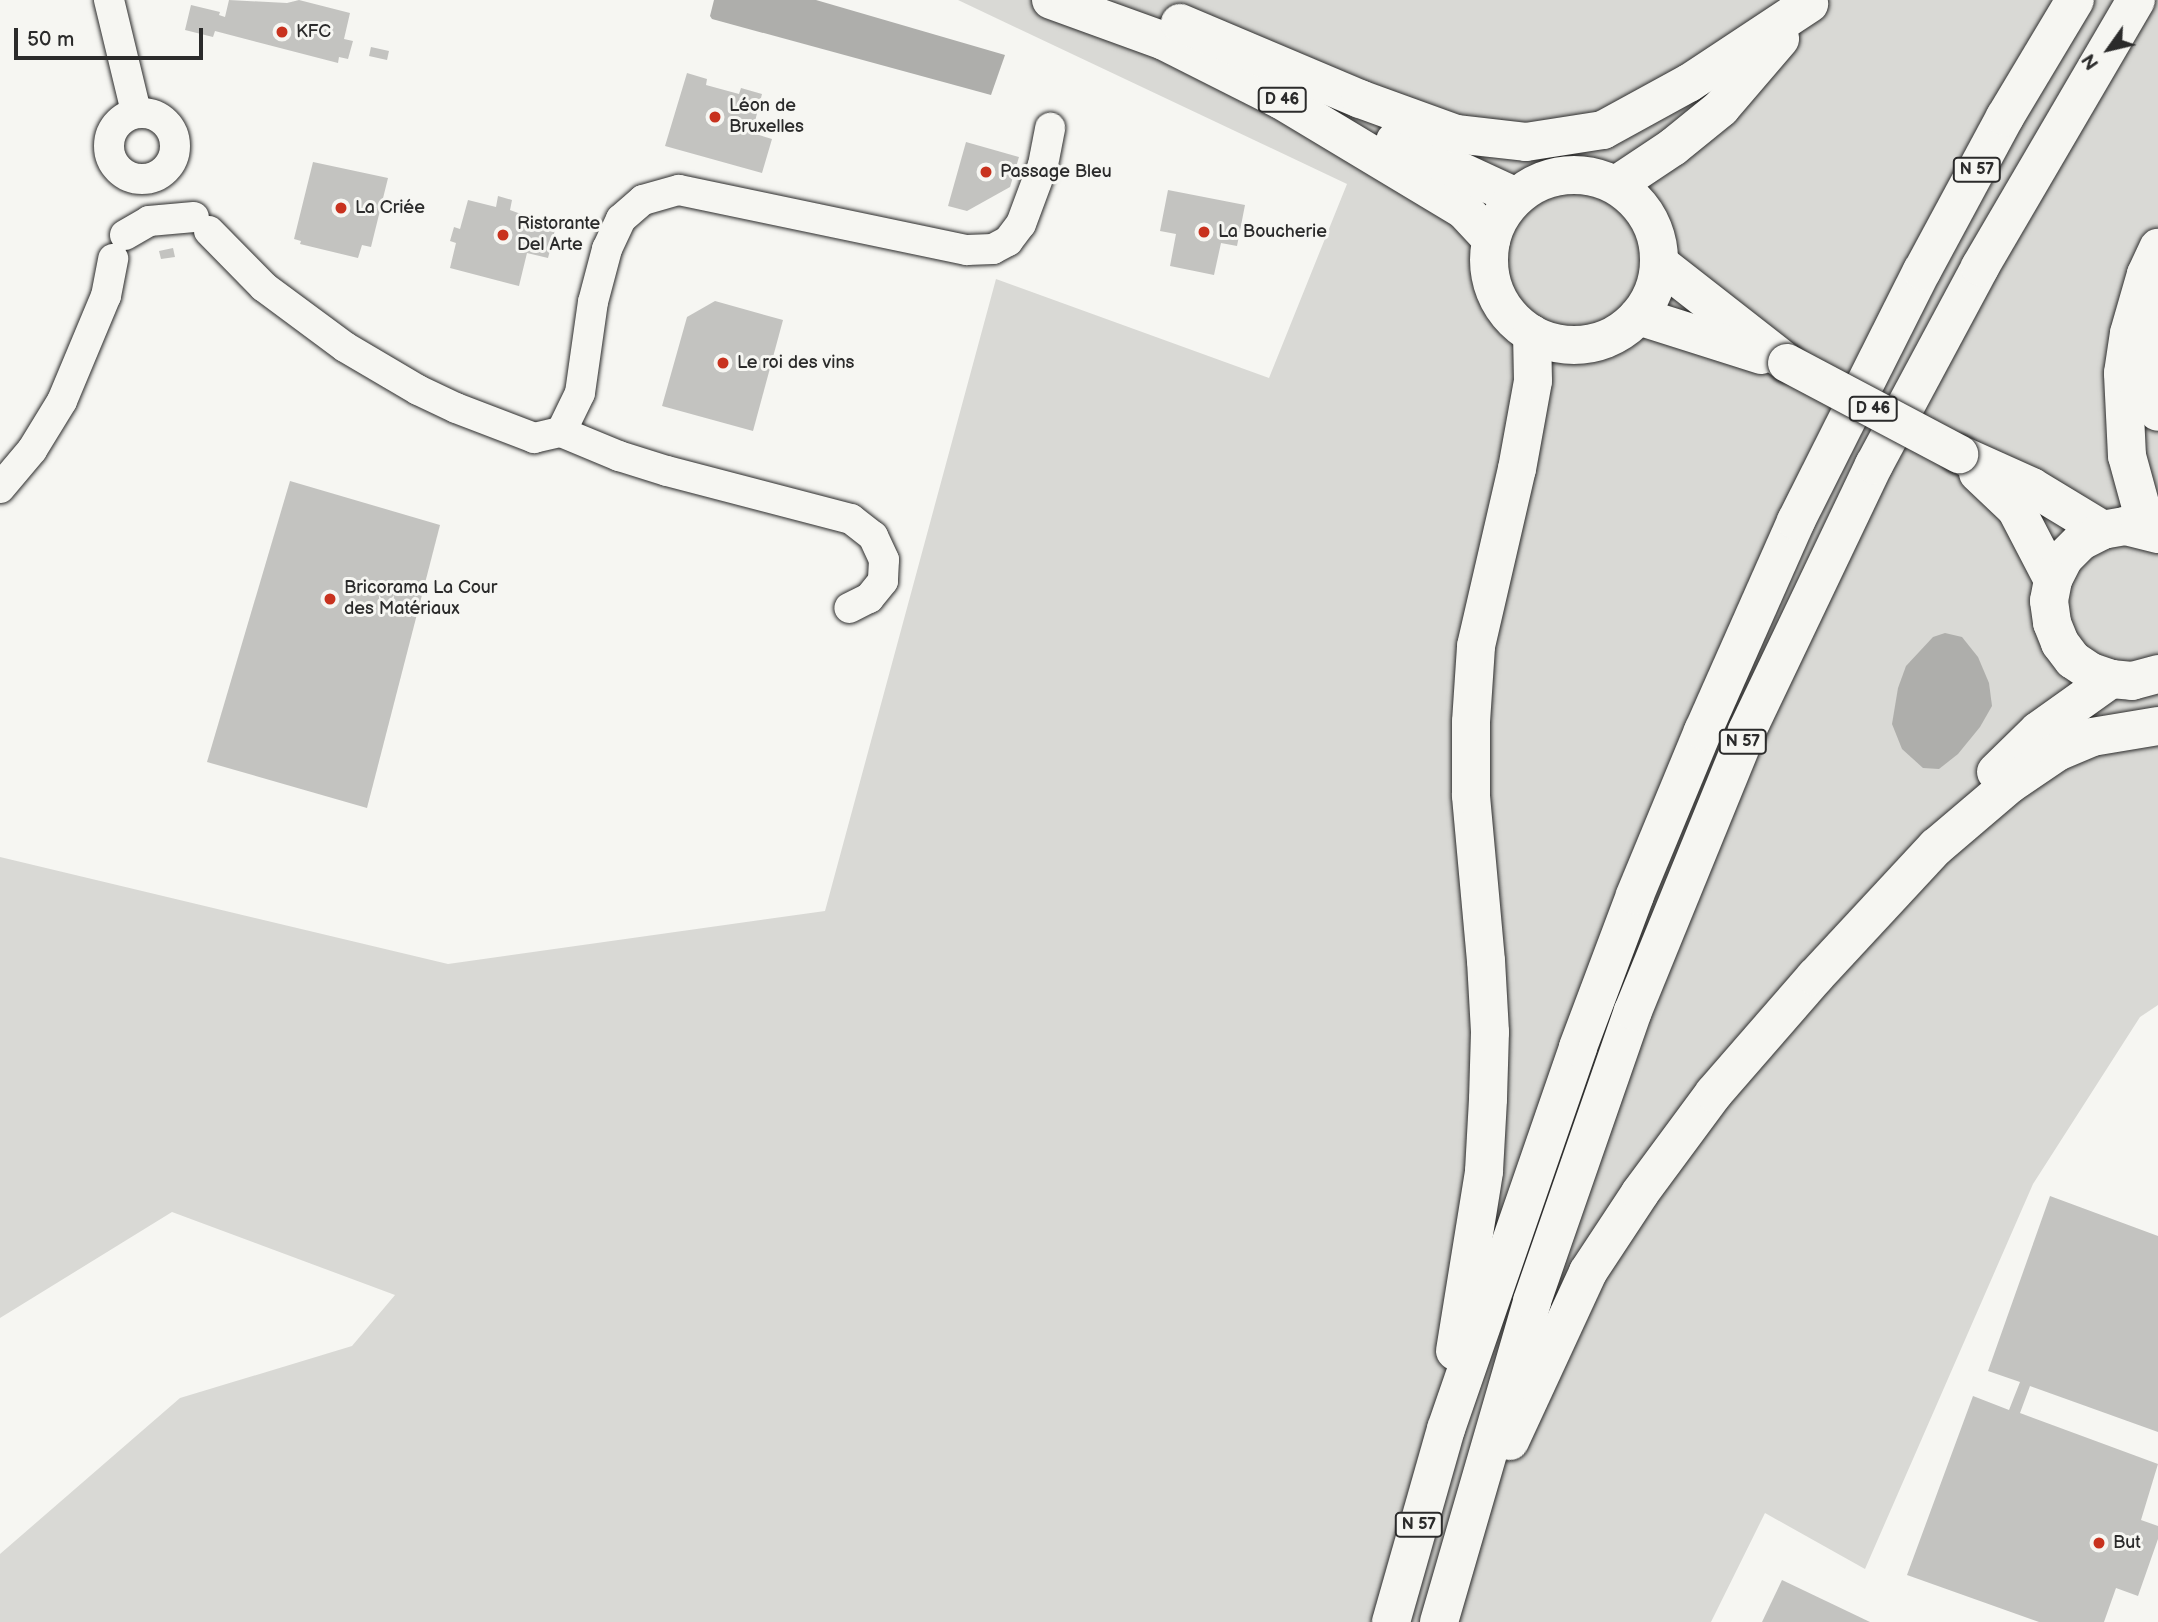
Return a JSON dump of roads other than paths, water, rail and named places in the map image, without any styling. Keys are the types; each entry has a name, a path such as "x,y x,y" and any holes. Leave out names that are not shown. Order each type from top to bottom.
{"main road":[{"name":"D 46","path":"1051,0 1164,41 1281,100 1464,210 1491,239"},
{"name":"D 46","path":"1123,0 1180,23 1299,93 1439,163 1516,197"},
{"name":"N 57","path":"1391,1622 1446,1429 1577,1047 1635,895 1703,731 1796,521 1922,271 2005,117 2075,0"},
{"name":"N 57","path":"1439,1622 1532,1301 1633,1011 1747,731 1874,466 1980,267 2136,0"},
{"path":"1180,23 1360,99 1456,134 1526,142 1603,130 1689,83 1811,2"},
{"path":"1616,186 1673,147 1721,108 1811,2"},
{"path":"1564,175 1591,176 1616,186 1640,205 1655,233 1659,263 1656,282 1638,316 1621,331 1600,341 1577,345 1554,342 1532,334 1509,315 1494,289 1489,259 1491,239 1503,212 1516,197 1539,182 1564,175"},
{"path":"2158,248 2146,274 2129,333 2123,373 2127,456 2152,531 2125,526 2103,530 2081,541 2064,558 2053,580 2049,601 2052,623 2060,643 2073,660 2091,672 2111,679 2132,681 2158,674"},
{"name":"D 46","path":"1659,263 1787,363 1959,454 2032,487 2103,530"},
{"path":"2158,289 2153,336 2158,412"},
{"name":"D 46","path":"1638,316 1787,363"},
{"path":"1446,1429 1460,1312 1484,1171 1488,1100 1487,973 1471,795 1475,658 1532,380 1532,334"},
{"name":"D 46","path":"1959,454 2016,509 2053,580"},
{"path":"1936,847 1973,794 2038,731 2111,679"},
{"path":"1464,1533 1525,1411 1588,1272 1640,1193 1714,1093 1815,977 1936,847 2010,784 2057,752 2092,737 2158,726"}],"street":[{"path":"109,0 135,112"},
{"path":"561,432 580,393 593,302 607,249 621,219 643,200 678,190 967,250 993,249 1008,241 1021,224 1043,165 1050,128"},
{"path":"0,488 32,450 61,401 106,296 119,247 149,221 201,224 264,287 345,347 418,390 534,438 561,432 619,456 667,471 851,519 873,536 884,560 883,581 869,598 849,608"}],"place":[{"name":"KFC","path":"282,32"},
{"name":"Léon de Bruxelles","path":"715,117"},
{"name":"Passage Bleu","path":"986,172"},
{"name":"La Criée","path":"341,208"},
{"name":"La Boucherie","path":"1204,232"},
{"name":"Ristorante Del Arte","path":"503,235"},
{"name":"Le roi des vins","path":"723,363"},
{"name":"Bricorama La Cour des Matériaux","path":"330,599"},
{"name":"But","path":"2099,1543"}]}
